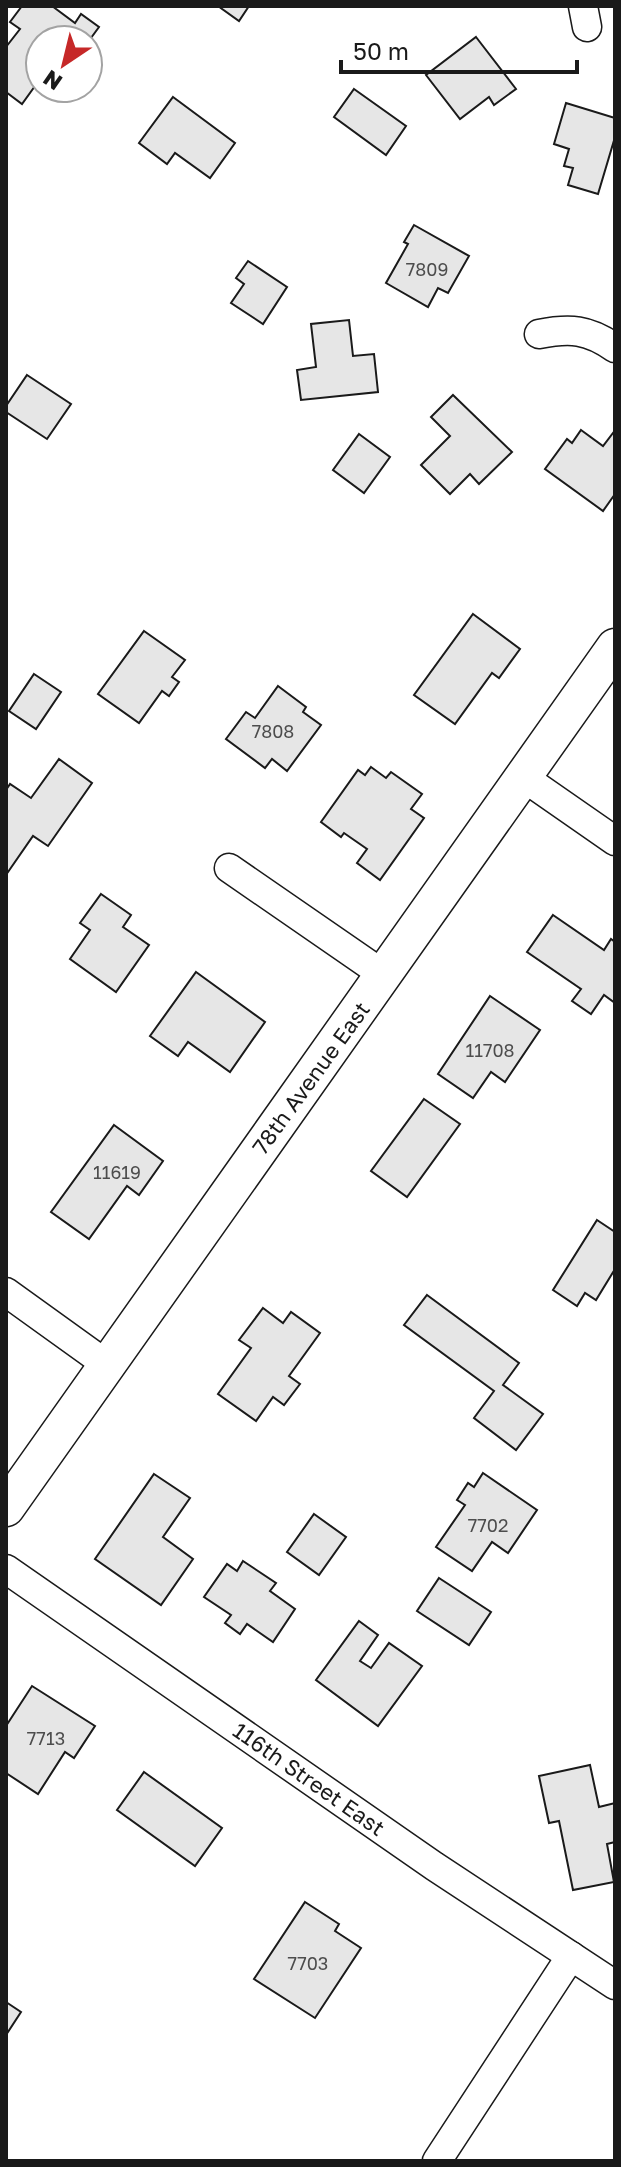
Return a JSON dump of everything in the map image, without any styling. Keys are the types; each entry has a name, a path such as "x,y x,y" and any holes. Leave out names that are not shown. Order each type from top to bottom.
{"street":[{"path":"539,334 570,328 602,339 615,348"},
{"name":"78th Avenue East","path":"6,1508 615,647"},
{"path":"523,777 615,841"},
{"path":"229,868 384,975"},
{"path":"6,1292 106,1364"},
{"name":"116th Street East","path":"6,1569 434,1866 615,1985"},
{"path":"437,2161 571,1956"}],"building":[{"path":"22,6 52,6 75,23 81,14 95,24 24,24 22,104 6,92 6,47 20,29 10,22"},
{"path":"218,6 249,6 239,21"},
{"path":"476,37 516,89 494,105 489,97 460,119 426,75"},
{"path":"354,89 406,126 386,155 334,117"},
{"path":"173,97 235,143 210,178 175,153 167,164 139,143"},
{"path":"566,103 615,118 615,137 598,194 568,185 573,168 564,166 569,149 554,144"},
{"path":"414,225 469,256 448,293 438,288 428,307 386,283 408,244 404,242"},
{"path":"248,261 287,287 263,324 231,303 244,284 236,278"},
{"path":"349,320 353,356 374,354 378,392 301,400 297,370 316,367 311,324"},
{"path":"27,375 71,404 47,439 6,412 6,406"},
{"path":"453,395 512,452 479,484 470,474 450,494 421,465 450,436 431,417"},
{"path":"581,430 603,446 613,433 615,435 615,494 603,511 545,469 567,439 572,443"},
{"path":"359,434 390,457 364,493 333,470"},
{"path":"473,614 520,649 499,678 492,673 455,724 414,695"},
{"path":"144,631 185,660 172,677 179,682 169,696 162,691 139,723 98,694"},
{"path":"34,674 61,692 36,729 9,711"},
{"path":"278,686 306,707 303,712 321,725 287,771 272,759 265,768 226,739 246,712 255,718"},
{"path":"59,759 92,783 48,846 33,836 8,872 6,790 10,784 31,798"},
{"path":"371,767 386,778 391,772 422,794 411,809 424,818 380,880 357,863 367,849 344,833 341,837 321,822 358,770 365,775"},
{"path":"101,894 131,915 123,927 149,945 116,992 70,959 90,930 80,923"},
{"path":"553,915 604,950 611,939 615,942 615,1003 604,995 591,1014 572,1001 581,989 527,952"},
{"path":"196,972 265,1022 230,1072 188,1042 178,1056 150,1036"},
{"path":"490,996 540,1030 505,1082 491,1072 473,1098 438,1074"},
{"path":"424,1099 460,1124 407,1197 371,1171"},
{"path":"114,1125 163,1161 139,1195 127,1186 89,1239 51,1212"},
{"path":"597,1220 615,1232 615,1269 596,1300 585,1293 577,1306 553,1290"},
{"path":"427,1295 519,1363 503,1385 543,1414 516,1450 474,1418 494,1391 404,1325"},
{"path":"263,1308 283,1323 291,1312 320,1333 289,1376 300,1384 284,1405 273,1397 256,1421 218,1394 251,1348 239,1340"},
{"path":"483,1473 537,1510 508,1553 492,1542 472,1571 436,1547 465,1505 457,1500 468,1483 474,1487"},
{"path":"154,1474 190,1498 163,1537 193,1559 161,1605 95,1559"},
{"path":"314,1514 346,1537 319,1575 287,1552"},
{"path":"243,1561 276,1583 270,1591 295,1609 273,1642 247,1624 240,1634 225,1623 231,1615 204,1597 227,1564 237,1571"},
{"path":"439,1578 491,1612 469,1645 417,1611"},
{"path":"359,1621 378,1635 360,1661 371,1668 389,1643 422,1666 378,1726 316,1680"},
{"path":"32,1686 95,1726 74,1758 65,1752 38,1794 6,1773 6,1726"},
{"path":"590,1765 599,1807 615,1803 615,1842 607,1844 614,1882 573,1890 559,1821 549,1823 539,1776"},
{"path":"144,1772 222,1828 195,1866 117,1810"},
{"path":"305,1902 339,1924 335,1931 361,1948 315,2018 254,1979"},
{"path":"6,2002 21,2012 6,2035"}]}
